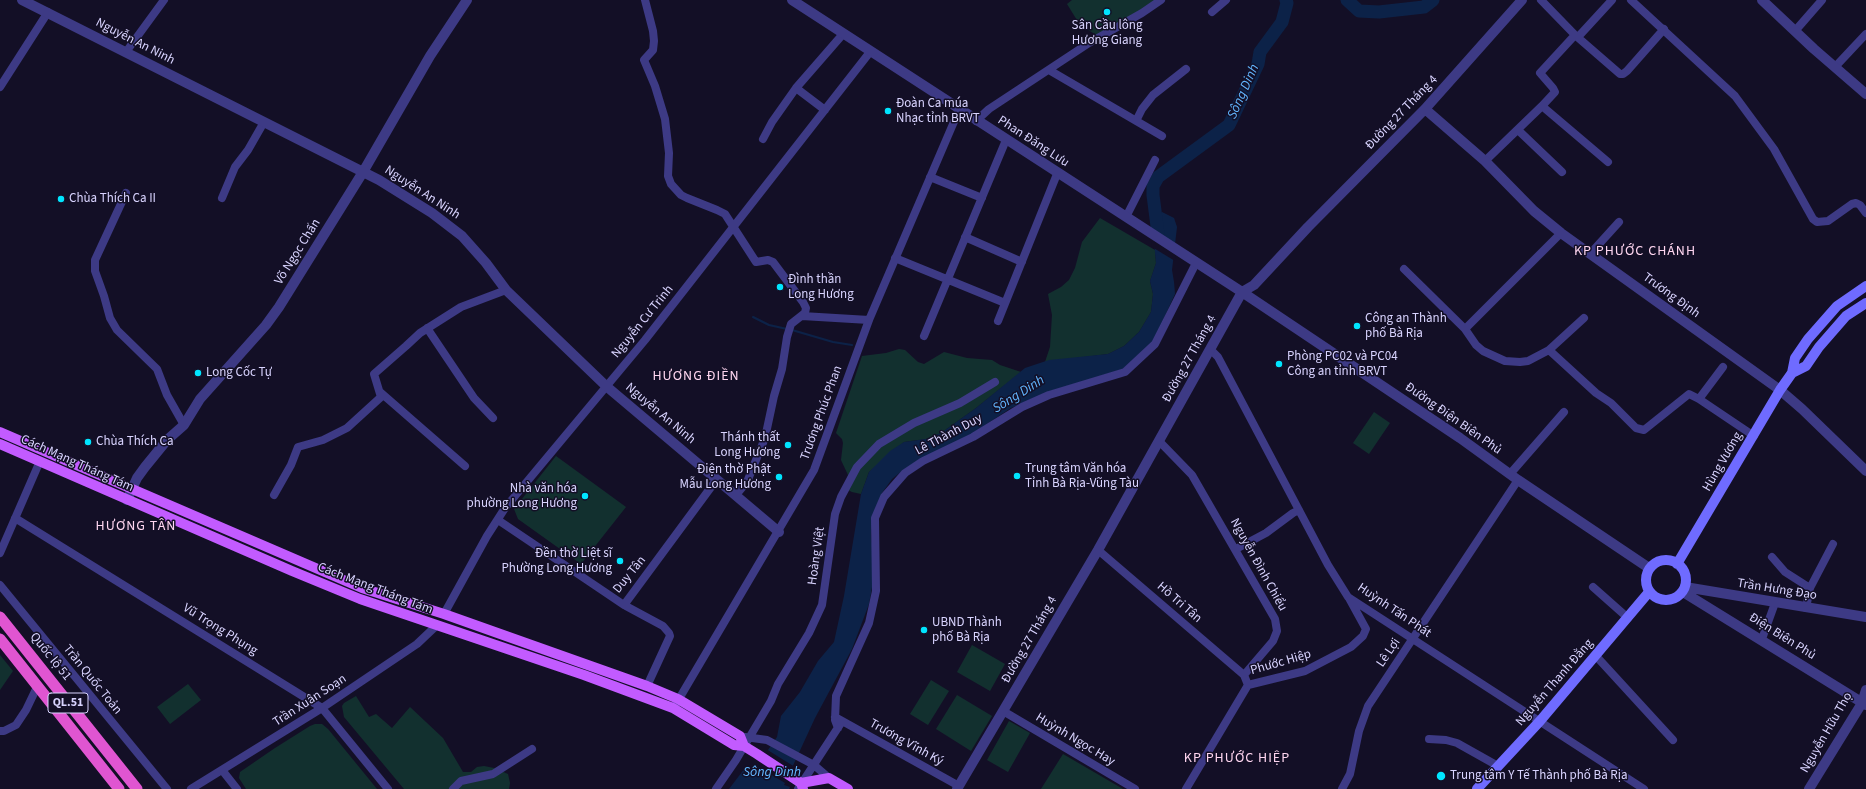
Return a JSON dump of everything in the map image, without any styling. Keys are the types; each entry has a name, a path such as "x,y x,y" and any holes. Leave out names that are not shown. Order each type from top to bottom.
{"highway":[{"name":"Quốc lộ 51","path":"0,617 137,789"},
{"name":"Quốc lộ 51","path":"0,639 119,789"}],"main road":[{"name":"Hùng Vương","path":"1677,564 1780,390 1792,373 1795,358 1808,339 1837,306 1866,286"},
{"name":"Hùng Vương","path":"1792,373 1806,366 1819,347 1846,316 1866,303"},
{"name":"Cách Mạng Tháng Tám","path":"0,432 362,588 444,614 647,686 744,740 757,754 799,785"},
{"name":"Cách Mạng Tháng Tám","path":"0,444 127,500 335,588 436,626 676,703"},
{"path":"1669,560 1677,564 1685,572 1684,589 1675,598 1665,600 1655,597 1649,592 1646,579 1649,568 1661,561 1669,560"},
{"name":"Nguyễn Thanh Đằng","path":"1477,789 1540,721 1649,592"},
{"path":"436,626 444,614"},
{"path":"799,785 829,778 848,789"}],"street":[{"name":"Nguyễn An Ninh","path":"22,0 363,172 432,213 452,227 486,263 506,290 606,386 779,532"},
{"path":"126,52 164,0"},
{"name":"Võ Ngọc Chấn","path":"127,500 137,478 167,440 184,425 207,390 266,325 363,172 416,80 467,0"},
{"path":"645,0 652,24 654,41 653,50 644,60 655,86 665,119 669,153 668,176 671,184 680,195 725,214 756,262 768,260 773,262 804,303 805,313 791,324 787,337 782,369 774,396 765,438 747,482 736,495"},
{"name":"Phan Đăng Lưu","path":"792,0 1198,265"},
{"path":"976,121 989,109 1089,43 1142,13 1161,0"},
{"path":"1212,12 1226,0"},
{"name":"Đường 27 Tháng 4","path":"958,788 1098,550 1242,292 1254,286 1308,227 1425,109 1522,0"},
{"path":"1541,0 1616,72 1623,74 1664,29"},
{"path":"1485,161 1555,92 1540,74 1612,0"},
{"path":"1631,0 1726,88 1748,113 1774,149 1813,219 1822,223 1828,221 1852,204 1856,203 1860,205 1866,213"},
{"path":"1762,0 1866,94"},
{"path":"1795,31 1822,0"},
{"path":"0,87 48,12"},
{"path":"763,139 772,122 796,88 843,34"},
{"path":"1835,67 1866,34"},
{"name":"Nguyễn Cư Trinh","path":"444,614 498,520 531,476 650,333 870,52"},
{"path":"1136,121 1142,109 1153,95 1186,69"},
{"path":"1049,70 1162,136"},
{"path":"796,88 825,110"},
{"path":"1542,106 1608,162"},
{"name":"Trương Định","path":"1425,109 1485,161 1534,211 1561,233 1780,390 1802,408 1866,471"},
{"name":"Trương Phúc Phan","path":"676,703 779,532 814,470 869,320 959,110"},
{"path":"222,198 235,166 248,150 264,122"},
{"path":"1518,130 1562,172"},
{"path":"924,336 1006,140"},
{"path":"1126,218 1156,160"},
{"path":"998,321 1057,174"},
{"path":"930,177 982,198"},
{"path":"126,193 95,260 96,272 104,296 106,310 116,330 157,368 167,395 184,425"},
{"path":"1590,254 1619,222"},
{"path":"1466,329 1561,233"},
{"path":"965,237 1022,262"},
{"path":"895,258 1005,303"},
{"name":"Đường Điện Biên Phủ","path":"1198,265 1242,292 1460,438 1514,477 1649,568"},
{"name":"Lê Thành Duy","path":"838,722 836,696 869,623 876,591 876,518 887,492 905,473 924,461 973,437 1022,407 1049,395 1125,372 1155,344 1198,265"},
{"path":"1404,269 1466,329 1476,345 1483,351 1505,361 1520,362 1528,360 1549,350 1584,318"},
{"path":"274,495 291,465 298,447 323,440 347,428 381,396 374,374 427,328 461,307 506,290"},
{"path":"802,316 869,320"},
{"path":"427,328 474,398 493,418"},
{"name":"Huỳnh Tấn Phát","path":"1210,349 1218,357 1328,565 1348,597 1644,789"},
{"path":"1549,350 1640,430 1644,430 1659,416 1689,394 1699,399 1754,436"},
{"path":"1699,399 1723,367"},
{"name":"Hoàng Việt","path":"716,789 744,740 771,701 778,684 808,633 822,605 835,514 841,497 857,467 878,444 914,424 960,404 995,382"},
{"path":"380,392 465,466"},
{"name":"Lê Lợi","path":"1342,789 1350,774 1359,731 1368,706 1414,639 1514,477 1564,412"},
{"name":"Nguyễn Đình Chiểu","path":"1159,441 1192,474 1275,619 1277,631 1273,641 1244,675"},
{"path":"0,553 40,461"},
{"name":"Duy Tân","path":"498,520 624,605 717,479"},
{"path":"1236,549 1266,533 1299,510"},
{"name":"Vũ Trọng Phụng","path":"15,518 322,708 388,789"},
{"path":"1806,608 1810,588 1833,544"},
{"name":"Hồ Tri Tân","path":"1098,550 1244,675"},
{"path":"1772,556 1785,572 1810,588"},
{"name":"Trần Quốc Toản","path":"0,585 166,789"},
{"path":"1593,587 1628,618"},
{"name":"Trần Hưng Đạo","path":"1684,589 1866,617"},
{"name":"Điện Biên Phủ","path":"1684,589 1864,704"},
{"name":"Phước Hiệp","path":"1248,684 1305,671 1351,647 1363,636 1366,629 1348,597"},
{"path":"1762,639 1775,603"},
{"path":"624,605 663,626 670,636 647,686"},
{"name":"Trần Xuân Soạn","path":"191,789 322,708 417,644 436,626"},
{"path":"1596,656 1673,740"},
{"path":"1186,789 1248,684 1244,675"},
{"path":"0,731 4,731 16,725 26,710 38,685"},
{"name":"Nguyễn Hữu Thọ","path":"1809,789 1864,704 1866,690"},
{"name":"Huỳnh Ngọc Hay","path":"1004,711 1135,789"},
{"path":"799,785 838,722"},
{"name":"Trương Vĩnh Ký","path":"838,722 958,788"},
{"path":"1429,739 1446,740 1457,743 1498,766"},
{"name":"Cách Mạng Tháng Tám","path":"744,740 767,740 811,764"},
{"path":"453,789 461,781 493,774 532,749"},
{"path":"811,764 829,778"},
{"path":"222,770 237,789"}],"green space":[{"name":"Sân Cầu lông Hương Giang","path":"1072,0 1160,0 1098,36 1080,25 1067,4"},
{"path":"1100,218 1155,250 1156,263 1150,281 1153,294 1151,312 1139,332 1124,346 1108,354 1045,362 1050,347 1052,315 1048,294 1061,287 1069,280 1075,268 1082,242"},
{"path":"899,349 905,350 918,362 924,364 944,352 967,358 992,360 1000,365 1021,372 976,408 941,433 926,439 904,442 869,472 861,494 852,492 848,490 846,486 848,475 841,460 842,439 836,433 862,356 886,353"},
{"path":"1374,412 1390,423 1369,454 1353,443"},
{"path":"556,456 626,507 581,564 518,519 514,509"},
{"path":"972,645 1005,664 990,691 957,672"},
{"path":"0,655 13,671 0,690"},
{"path":"931,680 949,691 928,725 910,714"},
{"path":"188,684 201,700 170,724 157,707"},
{"path":"957,695 992,716 971,751 936,729"},
{"path":"356,696 369,717 376,714 392,728 410,707 443,738 463,772 471,772 477,767 484,766 494,768 508,774 510,783 509,789 404,789 344,717 342,706 344,703"},
{"path":"1009,721 1030,733 1008,772 987,760"},
{"path":"315,724 322,724 328,729 377,789 246,789 239,778 240,772 275,748"},
{"path":"1063,754 1123,789 1041,789"}],"water":[{"name":"Sông Dinh","path":"1162,212 1174,218 1177,227 1172,270 1175,294 1154,340 1123,369 1051,391 1011,408 970,435 902,471 892,479 882,493 873,515 871,535 875,571 869,604 852,649 815,718 784,785 790,787 789,789 729,789 745,768 752,773 777,737 781,716 800,692 818,661 834,642 844,596 861,494 869,472 890,451 904,442 926,439 941,433 976,408 1025,368 1049,360 1108,354 1124,346 1139,332 1151,312 1153,294 1150,281 1156,263 1152,221"}],"pier":[{"path":"1151,230 1177,247 1175,261 1152,247"},
{"path":"766,749 795,767 787,784 790,786 755,765"}],"waterway":[{"name":"Sông Dinh","path":"1158,234 1153,186 1158,177 1229,125 1258,64 1260,52 1282,22 1287,3 1286,0"},
{"name":"Sông Dinh","path":"1347,0 1359,11 1379,12 1424,7 1433,0"},
{"path":"753,317 769,325 787,329"},
{"path":"792,330 833,342 852,345"}],"place":[{"name":"Sân Cầu lông Hương Giang","path":"1107,12"},
{"name":"Đoàn Ca múa Nhạc tỉnh BRVT","path":"888,111"},
{"name":"Chùa Thích Ca II","path":"61,199"},
{"name":"Đình thần Long Hương","path":"780,287"},
{"name":"Công an Thành phố Bà Rịa","path":"1357,326"},
{"name":"Phòng PC02 và PC04 Công an tỉnh BRVT","path":"1279,364"},
{"name":"Long Cốc Tự","path":"198,373"},
{"name":"Chùa Thích Ca","path":"88,442"},
{"name":"Thánh thất Long Hương","path":"788,445"},
{"name":"Trung tâm Văn hóa Tỉnh Bà Rịa-Vũng Tàu","path":"1017,476"},
{"name":"Điện thờ Phật Mẫu Long Hương","path":"779,477"},
{"name":"Nhà văn hóa phường Long Hương","path":"585,496"},
{"name":"Đền thờ Liệt sĩ Phường Long Hương","path":"620,561"},
{"name":"UBND Thành phố Bà Rịa","path":"924,630"},
{"name":"Trung tâm Y Tế Thành phố Bà Rịa","path":"1441,776"}],"district":[{"name":"KP PHƯỚC CHÁNH","path":"1635,252"},
{"name":"HƯƠNG ĐIỀN","path":"696,377"},
{"name":"HƯƠNG TÂN","path":"136,527"},
{"name":"KP PHƯỚC HIỆP","path":"1237,759"}]}
